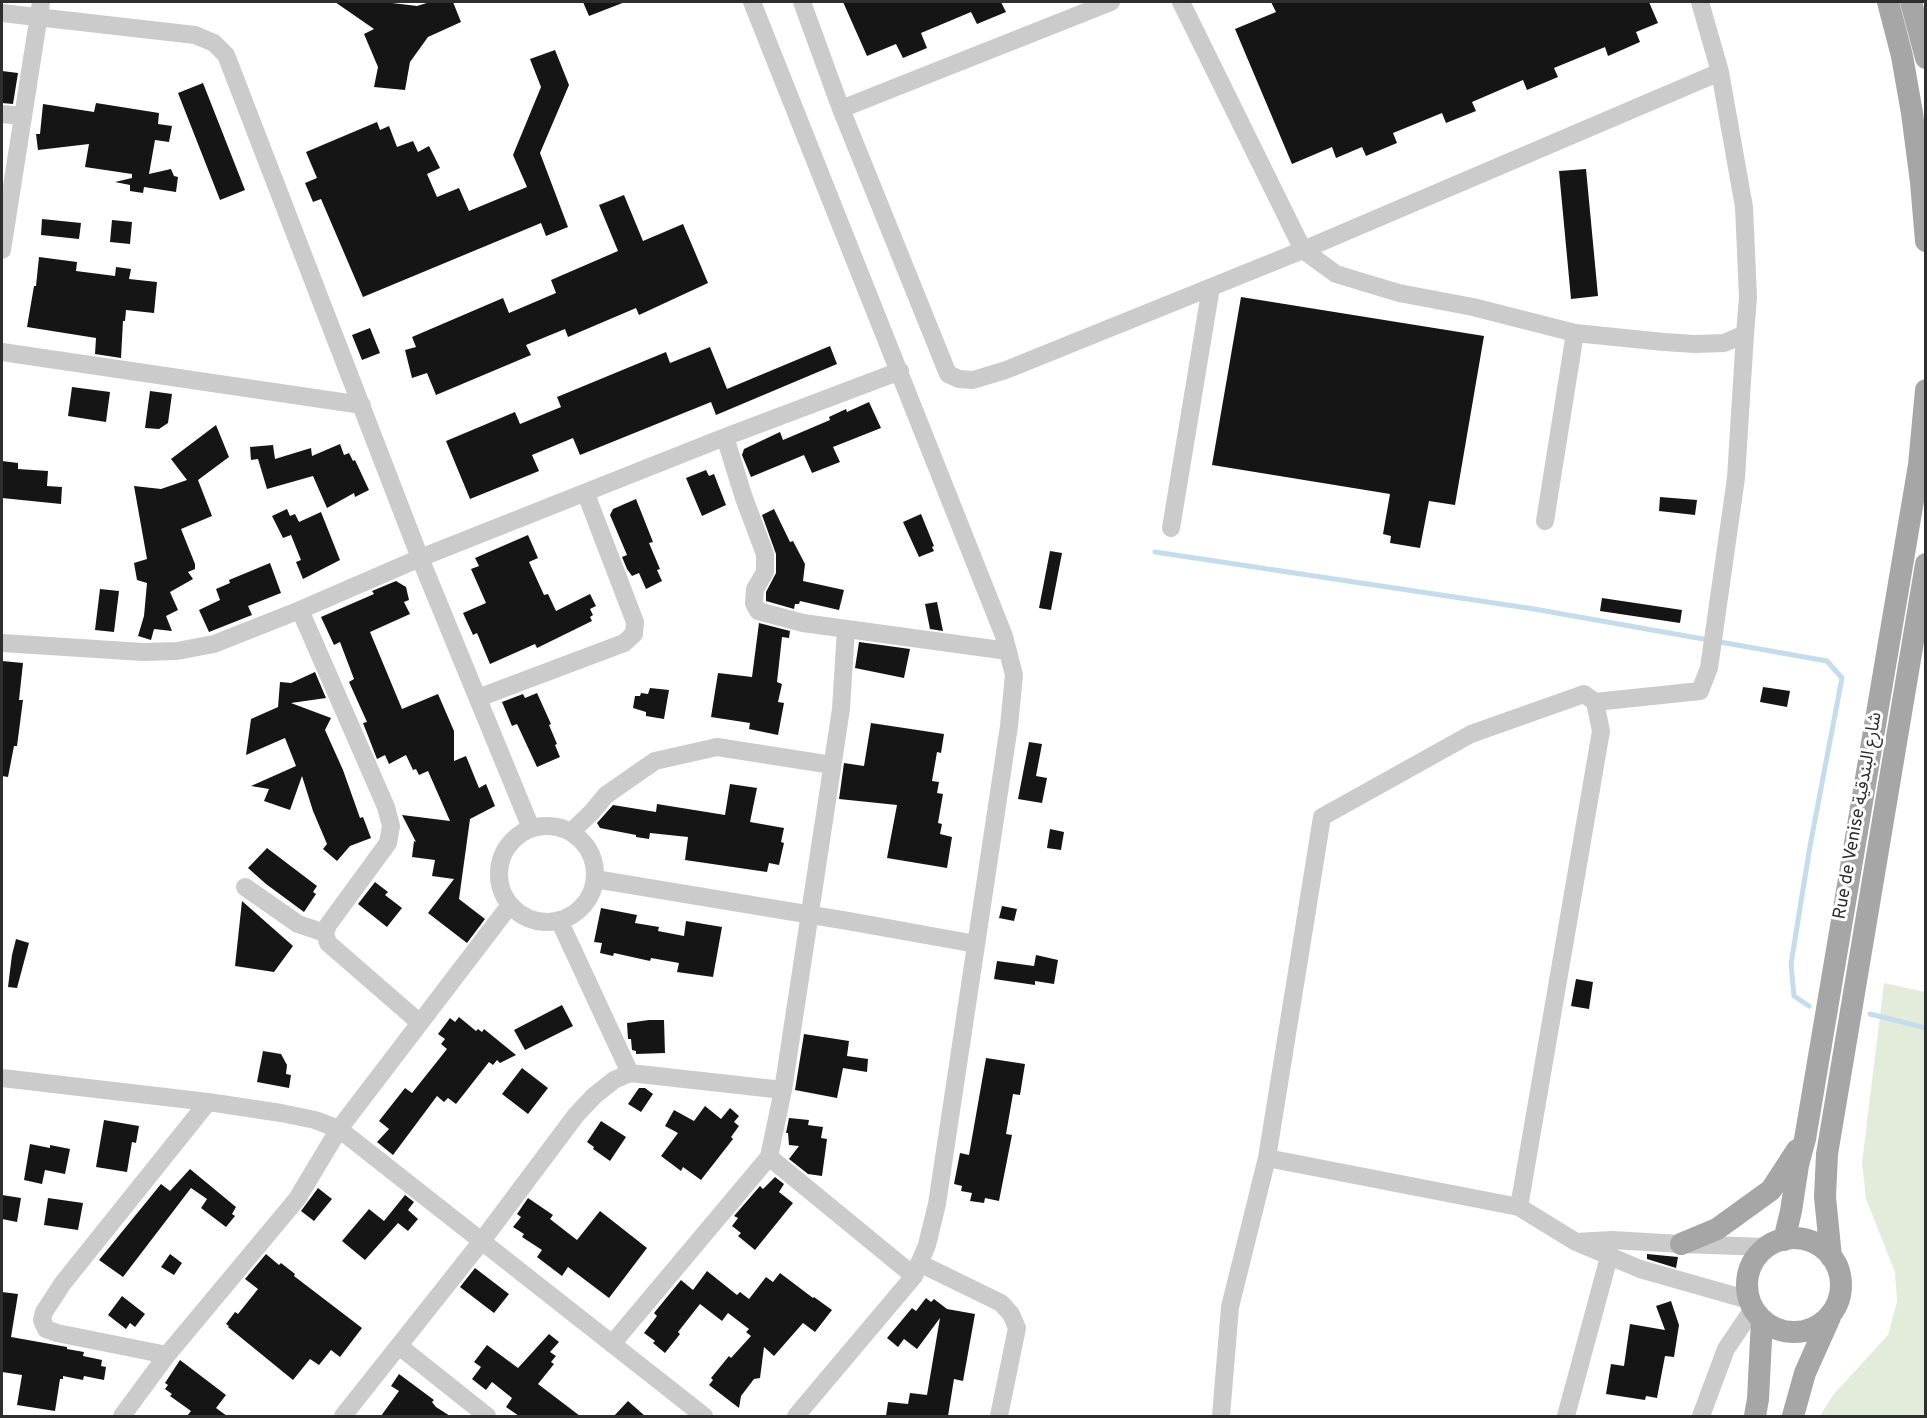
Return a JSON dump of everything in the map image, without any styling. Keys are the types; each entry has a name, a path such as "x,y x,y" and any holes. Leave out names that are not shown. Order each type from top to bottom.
{"main road":[{"path":"1888,2 1902,56 1912,113 1926,241"},
{"path":"1911,2 1926,58"},
{"name":"Rue de Venise شارع البندقية","path":"1776,1243 1791,1212 1798,1165 1805,1139 1919,465 1926,390"},
{"name":"Rue de Venise شارع البندقية","path":"1831,1257 1825,1197 1827,1154 1926,564"},
{"path":"1681,1244 1718,1229 1771,1190 1805,1139"},
{"path":"1755,1416 1758,1399 1754,1309 1746,1285 1749,1270 1756,1257 1776,1243 1797,1239 1810,1241 1831,1257 1839,1273 1840,1291 1837,1303 1805,1373 1794,1416"},
{"path":"1754,1309 1775,1328 1790,1332 1805,1331 1820,1324 1831,1314"}],"street":[{"path":"752,2 1004,636 1014,675 1009,726 937,1204 927,1245 917,1270 796,1416"},
{"path":"802,2 841,109 948,374 959,379 973,380 1006,370 1303,250 1720,72"},
{"path":"841,109 1112,2"},
{"path":"1181,2 1303,250 1336,274 1399,293 1473,307 1575,333 1695,344 1724,343 1744,334"},
{"path":"1221,1416 1230,1307 1267,1158 1322,817 1471,734 1584,694 1596,702 1700,691 1709,668 1736,478 1748,297 1744,207 1720,72 1700,2"},
{"path":"2,13 40,9 195,35 214,43 225,55 420,558 531,828"},
{"path":"2,250 40,9"},
{"path":"2,114 22,116"},
{"path":"1172,528 1211,287"},
{"path":"1545,521 1575,333"},
{"path":"2,352 362,405"},
{"path":"2,643 142,652 177,651 214,644 420,558 900,371"},
{"path":"725,438 765,554 765,572 755,589 755,607 758,611 803,623 1008,651"},
{"path":"478,698 624,642 634,634 635,622 586,494"},
{"path":"300,610 386,807 391,826 388,843 328,925 325,933 328,943 420,1023"},
{"path":"612,1344 770,1157 783,1090 808,914 841,710 846,629"},
{"path":"1519,1207 1601,731 1596,702"},
{"path":"572,832 606,795 655,761 717,747 832,765"},
{"path":"545,825 572,832 590,852 595,879 591,893 583,905 572,914 559,920 532,920 520,914 503,894 499,881 502,855 509,843 519,834 531,828 545,825"},
{"path":"595,879 976,944"},
{"path":"245,887 298,924 325,933"},
{"path":"122,1416 167,1355 297,1199 339,1129 510,905"},
{"path":"559,920 630,1072"},
{"path":"343,1416 481,1242 576,1115 594,1095 614,1080 630,1072 783,1090"},
{"path":"2,1078 208,1102 281,1113 315,1120 339,1129 704,1416"},
{"path":"167,1355 57,1333 46,1329 42,1320 44,1312 63,1283 208,1102"},
{"path":"770,1157 917,1270 1001,1303 1011,1314 1017,1328 999,1416"},
{"path":"1267,1158 1519,1207 1575,1242 1609,1257 1754,1309 1726,1349 1701,1416"},
{"path":"1575,1242 1612,1240 1681,1244 1776,1243"},
{"path":"1566,1416 1609,1257"},
{"path":"399,1346 487,1416"}],"green space":[{"path":"1884,983 1925,992 1925,1416 1820,1416 1833,1395 1888,1335 1897,1302 1895,1272 1866,1199 1862,1163"}],"building":[{"path":"335,2 384,2 417,6 430,2 453,2 461,22 428,37 410,62 405,90 374,87 378,67 364,34 374,29"},
{"path":"583,2 625,2 589,16"},
{"path":"843,2 1001,2 1006,12 977,24 971,12 921,33 927,48 903,58 896,44 867,56"},
{"path":"1271,2 1649,2 1658,23 1636,32 1640,42 1608,56 1605,47 1554,68 1558,77 1527,90 1523,80 1472,102 1476,111 1446,123 1442,113 1393,133 1397,143 1366,156 1362,147 1336,158 1332,147 1292,164 1235,29 1276,12"},
{"path":"555,50 569,85 540,153 568,227 546,236 541,223 363,297 321,199 313,202 305,183 317,178 306,152 377,122 380,130 389,126 397,147 413,141 418,152 429,146 440,168 427,174 437,197 459,188 469,211 527,187 513,155 541,87 530,59"},
{"path":"2,71 18,73 13,104 2,103"},
{"path":"203,83 245,190 220,200 178,93"},
{"path":"96,103 159,113 158,124 172,126 169,142 155,140 149,174 171,169 174,176 178,177 176,192 144,187 143,193 130,191 130,185 115,182 132,178 132,174 85,167 89,144 38,150 36,134 40,134 43,104 94,112"},
{"path":"1586,169 1598,296 1571,299 1559,171"},
{"path":"624,195 643,241 683,224 708,283 639,315 636,308 568,337 565,329 526,345 531,355 436,395 427,373 412,378 405,350 416,347 412,337 503,298 509,313 556,293 551,280 618,251 599,205"},
{"path":"42,219 81,223 79,239 41,235"},
{"path":"112,220 132,222 130,244 110,242"},
{"path":"39,257 77,262 76,271 115,276 116,267 131,269 129,279 157,282 154,313 126,310 125,321 123,321 121,358 95,354 96,338 27,327 34,286 36,286"},
{"path":"1241,297 1484,336 1455,505 1429,501 1420,548 1390,543 1391,536 1383,534 1390,494 1212,465"},
{"path":"370,328 380,353 362,360 352,335"},
{"path":"830,346 837,364 716,415 711,402 580,455 573,438 532,455 539,471 470,499 446,441 515,412 520,424 561,407 557,397 666,352 670,363 710,347 727,389"},
{"path":"72,387 110,392 106,422 68,416"},
{"path":"150,391 172,394 168,423 159,429 145,428"},
{"path":"869,402 881,428 833,447 840,462 812,473 804,455 751,477 742,455 744,449 780,432 783,440 830,420 829,417 846,409 847,412"},
{"path":"216,425 229,457 198,480 212,516 181,529 195,564 195,569 188,572 193,579 170,592 178,610 166,616 172,631 154,629 151,640 138,636 144,616 147,583 137,580 134,563 147,559 134,486 161,489 187,480 171,459"},
{"path":"340,444 344,455 349,453 353,461 355,460 369,490 355,497 354,493 327,508 313,476 267,489 258,459 251,460 250,447 273,445 275,459 311,448 312,456"},
{"path":"2,461 18,463 18,469 48,471 47,486 62,487 61,504 2,498"},
{"path":"706,470 709,476 714,474 726,505 702,516 686,478"},
{"path":"1660,497 1697,500 1695,515 1659,511"},
{"path":"636,499 653,542 649,543 660,569 657,570 662,581 646,589 639,573 632,576 627,569 622,557 627,555 610,515 613,509"},
{"path":"287,509 290,516 295,514 299,522 321,512 340,560 303,579 296,562 301,560 291,535 283,538 272,516"},
{"path":"774,509 790,542 793,541 805,564 803,581 844,590 839,610 800,601 799,604 795,604 794,609 766,601 766,592 776,573 776,554 762,515"},
{"path":"921,514 934,551 919,557 903,522"},
{"path":"528,535 538,558 529,562 544,595 548,594 556,611 590,594 596,606 590,609 593,615 590,617 592,621 537,648 535,644 490,664 477,633 473,635 463,613 486,603 471,569 479,566 475,558"},
{"path":"1050,551 1062,553 1051,610 1039,608"},
{"path":"270,563 281,593 248,606 252,615 209,632 199,610 220,600 216,589 230,583 229,580"},
{"path":"396,581 406,587 409,600 404,602 410,614 370,632 402,709 438,694 454,731 454,761 466,756 479,788 486,784 495,806 470,819 459,899 485,919 467,943 428,913 454,879 432,876 435,860 412,857 414,841 416,842 402,815 450,821 428,771 419,775 416,769 413,770 406,755 389,764 385,755 377,759 363,723 367,722 349,682 354,679 340,642 334,645 321,617 374,594 372,591"},
{"path":"100,589 119,591 114,632 95,630"},
{"path":"1602,598 1682,610 1680,623 1600,611"},
{"path":"937,602 943,631 930,629 925,604"},
{"path":"759,623 790,631 789,638 782,637 777,682 782,684 778,702 784,703 778,735 749,729 750,723 711,717 718,673 752,677"},
{"path":"859,642 910,649 904,678 855,668"},
{"path":"2,661 23,663 19,700 23,700 17,746 14,746 8,777 2,776"},
{"path":"315,672 326,698 291,703 331,718 325,730 343,770 360,818 363,817 371,838 350,846 337,861 323,849 327,844 302,776 290,810 264,801 269,789 251,786 296,766 285,738 246,755 251,719 278,707 280,682 291,683"},
{"path":"1763,687 1790,691 1787,707 1760,702"},
{"path":"650,688 669,690 664,719 646,716 646,712 633,708 635,696 640,696 641,693 648,694"},
{"path":"537,693 551,724 549,725 560,757 537,767 517,724 512,726 502,702 523,694 525,698"},
{"path":"871,723 944,734 941,753 937,752 932,781 939,782 937,793 943,794 938,823 942,824 940,834 952,837 947,868 887,858 897,805 839,799 844,763 864,766"},
{"path":"1029,742 1042,744 1036,776 1047,778 1042,803 1018,799"},
{"path":"730,784 757,788 750,822 784,828 781,842 784,843 779,865 769,863 767,872 685,860 688,837 650,833 649,839 636,837 636,835 600,828 597,823 613,805 656,812 657,804 725,815"},
{"path":"1050,829 1064,832 1061,850 1047,848"},
{"path":"267,848 317,886 313,892 316,894 304,912 248,868"},
{"path":"375,882 388,892 385,895 402,908 387,927 358,904"},
{"path":"242,901 293,946 274,972 235,966"},
{"path":"1002,906 1017,909 1014,921 999,918"},
{"path":"601,908 637,915 635,923 659,927 658,931 684,936 686,921 722,927 713,977 677,972 679,963 600,953 602,943 594,942"},
{"path":"16,939 29,943 17,988 8,987"},
{"path":"1036,955 1058,960 1054,984 1035,981 1035,985 994,979 997,961 1034,966"},
{"path":"1576,979 1593,982 1589,1009 1571,1006"},
{"path":"562,1005 573,1026 525,1050 514,1030"},
{"path":"459,1017 476,1031 478,1029 482,1032 484,1029 516,1055 500,1063 497,1060 493,1065 489,1062 456,1104 448,1098 444,1102 437,1096 393,1155 377,1142 389,1129 379,1121 405,1088 412,1093 447,1049 441,1044 445,1039 438,1034 450,1018 455,1022"},
{"path":"664,1020 665,1053 636,1054 636,1051 632,1050 631,1039 628,1039 627,1023"},
{"path":"804,1034 849,1041 847,1056 868,1059 867,1072 843,1068 837,1098 795,1090"},
{"path":"263,1051 281,1054 287,1065 286,1074 291,1075 289,1088 257,1082"},
{"path":"986,1058 1025,1064 1020,1095 1013,1094 1006,1134 1012,1135 999,1201 985,1198 984,1203 970,1201 972,1193 961,1191 962,1186 954,1184 960,1153 969,1155"},
{"path":"522,1068 548,1088 528,1114 502,1094"},
{"path":"639,1088 645,1088 653,1094 641,1112 628,1104"},
{"path":"705,1106 721,1119 730,1108 739,1116 734,1122 739,1126 731,1137 733,1139 701,1180 683,1167 681,1171 661,1156 678,1133 665,1126 674,1110 694,1121"},
{"path":"789,1118 809,1120 808,1125 823,1127 821,1138 827,1139 822,1176 808,1174 789,1159 799,1146 789,1145 788,1133 786,1133"},
{"path":"104,1120 139,1126 136,1143 132,1142 127,1172 96,1167"},
{"path":"601,1121 626,1137 610,1161 587,1142"},
{"path":"30,1144 70,1149 65,1174 45,1170 42,1184 24,1180"},
{"path":"190,1169 236,1207 232,1214 235,1216 226,1227 201,1208 207,1199 191,1188 123,1277 99,1260 161,1184 170,1191"},
{"path":"775,1177 784,1184 779,1192 793,1203 755,1250 738,1236 741,1233 732,1226 738,1218 734,1216 760,1186 763,1189"},
{"path":"318,1188 332,1199 314,1221 301,1211"},
{"path":"2,1195 21,1198 17,1222 2,1219"},
{"path":"405,1195 414,1202 408,1210 418,1219 408,1231 398,1223 365,1260 342,1241 369,1209 384,1221"},
{"path":"48,1198 83,1203 78,1230 44,1225"},
{"path":"528,1198 553,1215 550,1219 577,1240 600,1211 647,1248 609,1298 568,1267 562,1276 537,1257 542,1250 522,1237 524,1234 513,1227 521,1217 517,1214"},
{"path":"170,1254 182,1263 174,1275 161,1267"},
{"path":"266,1254 279,1265 281,1263 295,1274 294,1276 362,1328 340,1357 331,1350 319,1365 310,1359 293,1380 226,1324 235,1312 238,1314 258,1289 245,1279"},
{"path":"1647,1254 1678,1257 1676,1268 1647,1259"},
{"path":"475,1268 509,1294 494,1313 460,1287"},
{"path":"707,1271 737,1295 740,1292 749,1299 766,1277 773,1282 780,1273 832,1310 815,1332 803,1323 774,1356 764,1347 760,1378 754,1379 741,1396 739,1408 709,1385 713,1380 711,1378 729,1356 731,1358 751,1336 746,1332 749,1329 728,1313 722,1321 700,1304 665,1353 644,1333 657,1316 654,1313 681,1280 693,1290"},
{"path":"2,1292 18,1294 11,1337 67,1347 67,1349 84,1352 83,1356 102,1360 101,1366 106,1367 104,1380 84,1376 83,1380 63,1376 63,1379 60,1379 55,1411 17,1405 22,1375 2,1372"},
{"path":"122,1296 145,1314 135,1327 130,1323 126,1329 108,1315"},
{"path":"926,1298 931,1302 934,1299 947,1309 975,1314 963,1381 954,1379 948,1416 886,1416 888,1402 908,1404 910,1393 927,1395 940,1318 917,1349 904,1339 898,1347 887,1338 912,1308 916,1311"},
{"path":"1671,1301 1679,1325 1674,1357 1665,1356 1657,1398 1646,1396 1645,1400 1606,1394 1611,1364 1624,1366 1630,1324 1665,1330 1656,1306"},
{"path":"549,1334 559,1342 550,1352 556,1356 551,1362 554,1364 538,1384 580,1416 519,1416 506,1407 512,1398 492,1382 486,1390 472,1379 481,1367 474,1362 487,1345 518,1368"},
{"path":"180,1360 226,1395 216,1408 227,1416 187,1416 191,1411 170,1396 172,1394 165,1389 168,1385 165,1383"},
{"path":"399,1374 434,1400 432,1402 436,1407 450,1416 381,1416 399,1391 391,1386"},
{"path":"628,1401 645,1416 614,1416"}],"waterway":[{"path":"1155,552 1534,609 1827,661 1842,678 1810,846 1791,964 1794,996 1809,1006"},
{"path":"1870,1014 1926,1028"}]}
